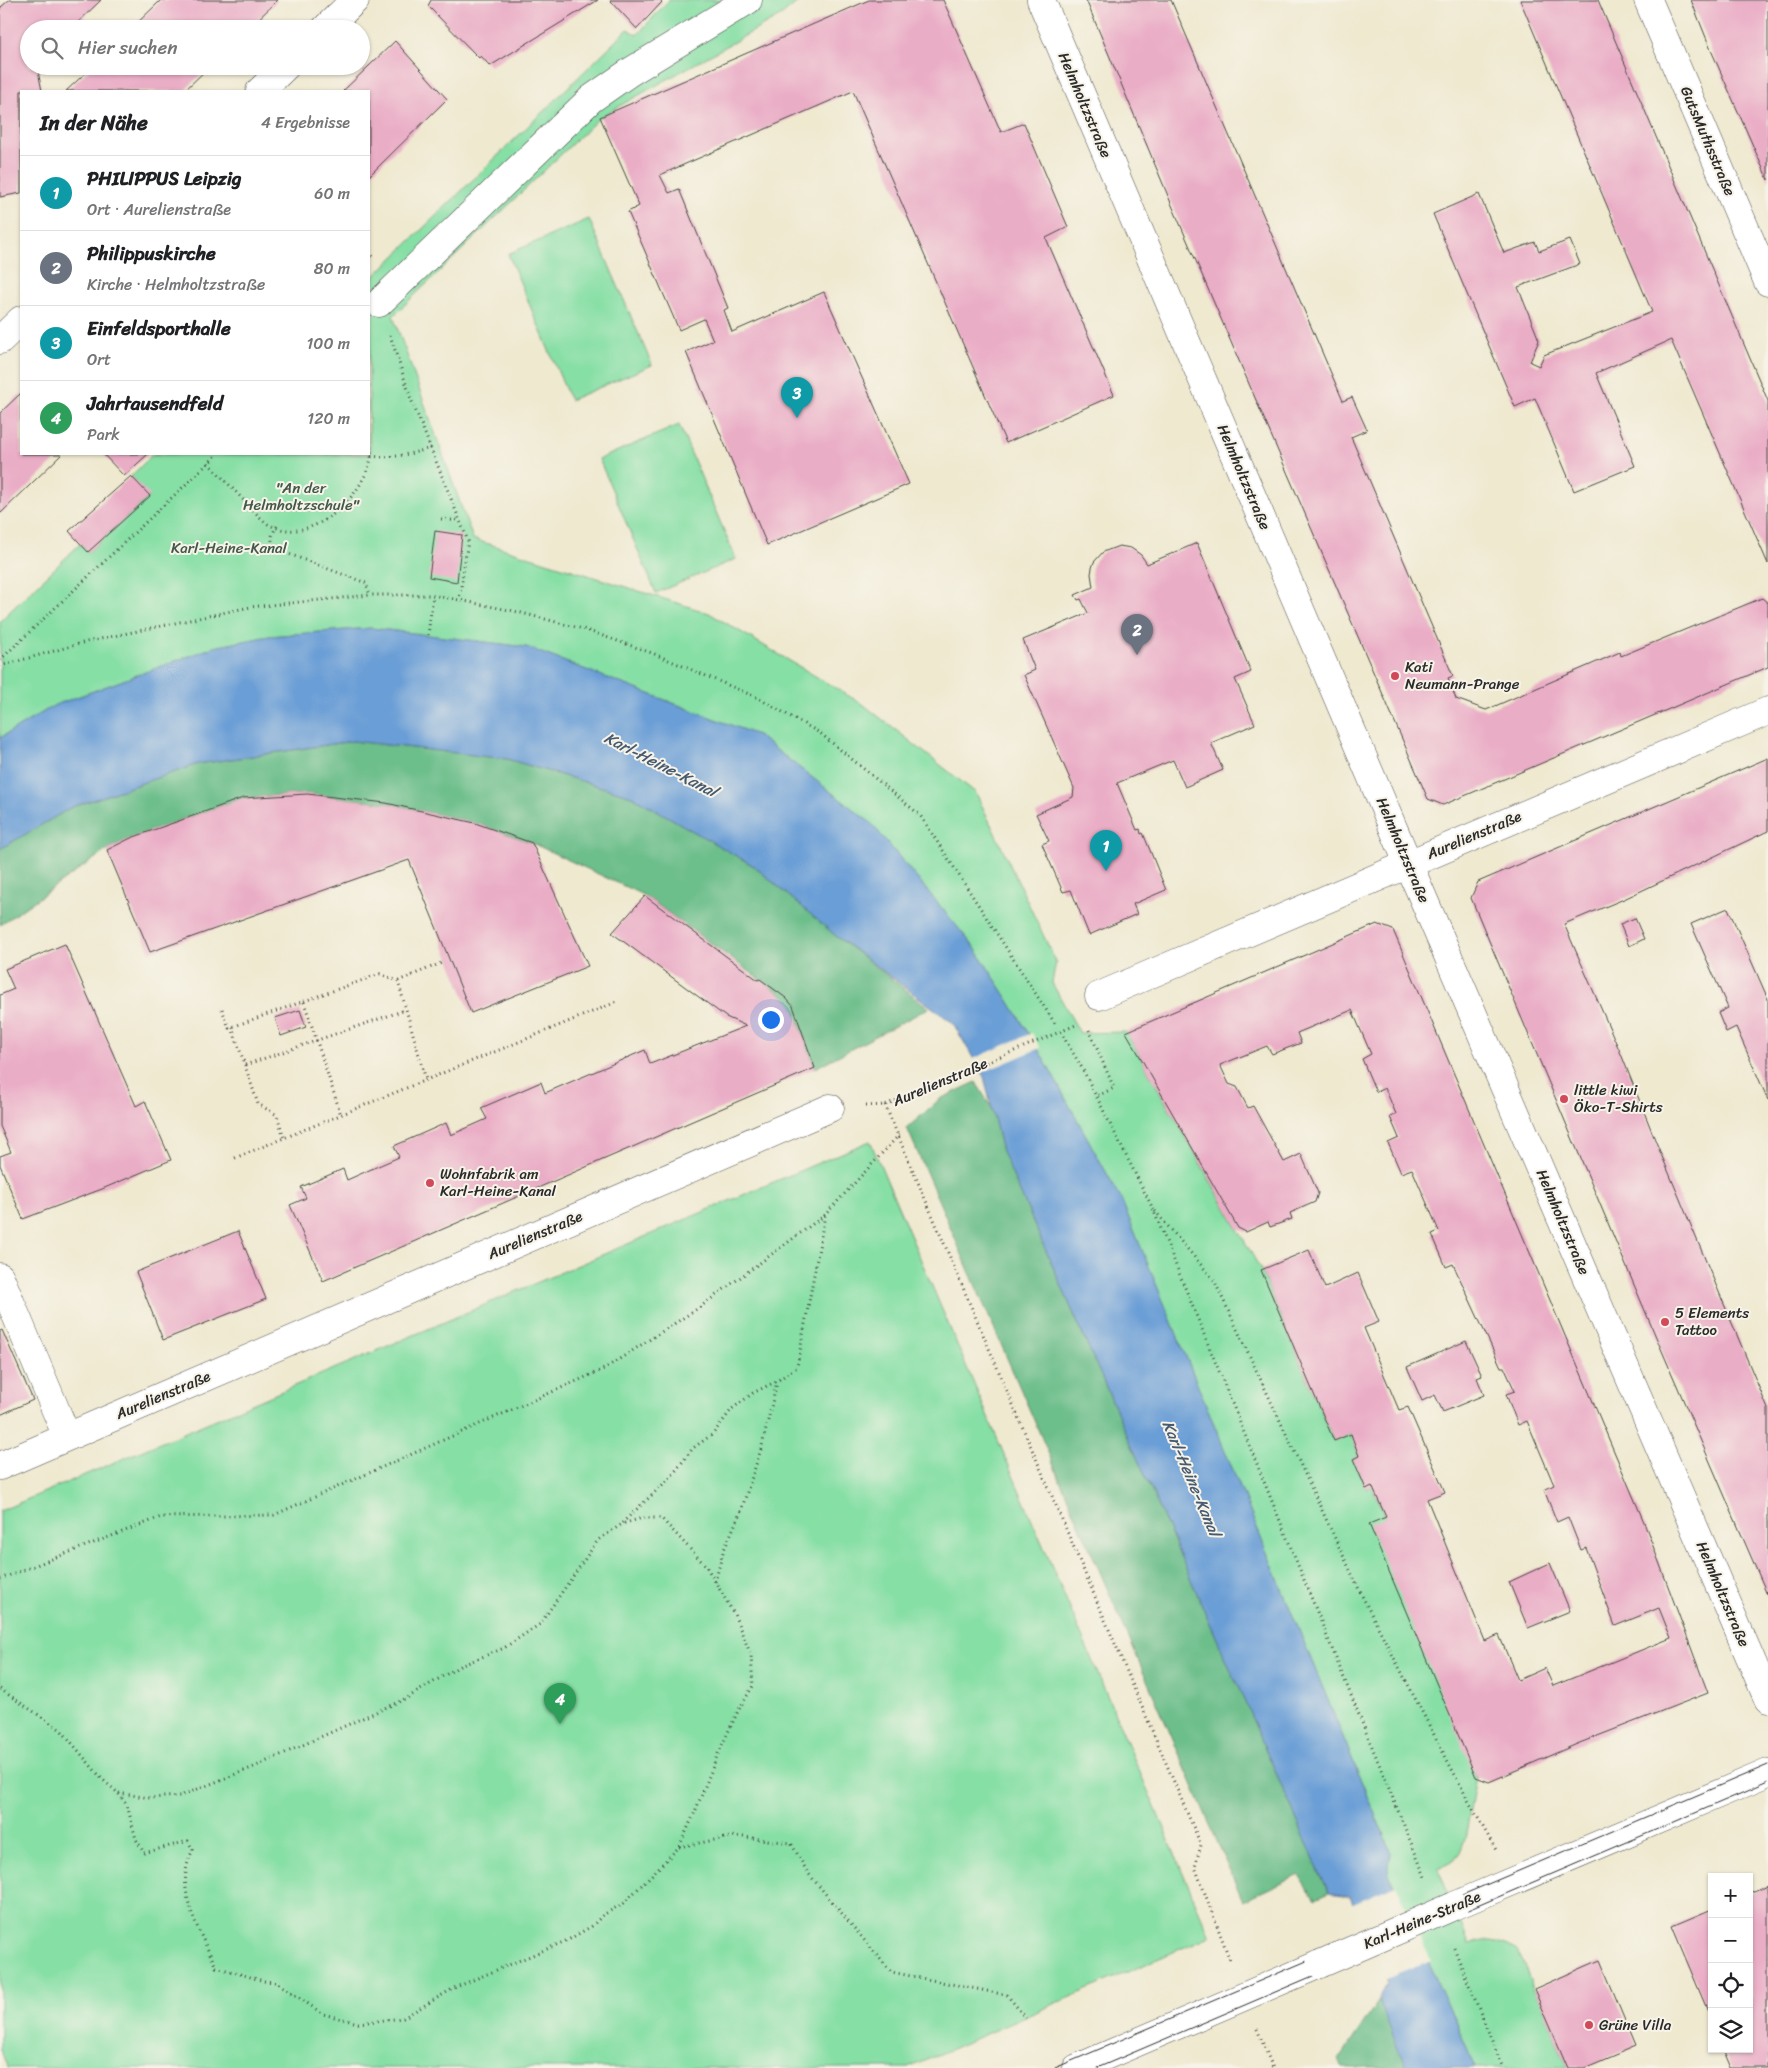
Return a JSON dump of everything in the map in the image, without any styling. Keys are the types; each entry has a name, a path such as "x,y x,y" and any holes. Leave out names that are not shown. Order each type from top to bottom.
{"street":[{"path":"334,20 355,0"},
{"path":"379,303 591,98 748,0"},
{"name":"Helmholtzstraße","path":"1041,0 1408,863 1768,1698"},
{"name":"GutsMuthsstraße","path":"1648,0 1768,282"},
{"path":"261,90 277,75"},
{"path":"0,340 20,321"},
{"name":"Aurelienstraße","path":"1099,996 1768,711"},
{"name":"Aurelienstraße","path":"0,1466 830,1108"},
{"path":"0,1276 67,1437"},
{"name":"Karl-Heine-Straße","path":"1076,2068 1768,1773"}],"path":[{"path":"379,303 411,399 468,541 459,600"},
{"path":"371,456 383,458 406,456 431,448"},
{"path":"208,463 268,524 284,529 305,530 339,510 362,481 371,456 370,450"},
{"path":"0,660 217,455"},
{"path":"441,519 460,521"},
{"path":"277,526 272,533 272,540 278,550 366,583 370,595"},
{"path":"0,666 86,642 250,607 370,595 433,596 459,600 514,611 583,629 652,653 756,696 820,733 920,815 1056,1025"},
{"path":"428,635 433,596"},
{"path":"222,1009 229,1028 380,974 398,981 444,962"},
{"path":"398,981 404,1010 426,1080"},
{"path":"235,1158 619,1001"},
{"path":"304,1002 341,1115"},
{"path":"244,1066 404,1010"},
{"name":"Aurelienstraße","path":"830,1108 884,1105 1076,1025"},
{"path":"232,1027 258,1104 277,1115 284,1138"},
{"path":"1088,1029 1114,1088 1095,1097"},
{"path":"1063,1036 1082,1068 1153,1209 1425,1877"},
{"path":"884,1105 899,1135 1201,1845 1195,1867 1244,1995"},
{"path":"0,1578 161,1517 274,1515 604,1369 700,1307 825,1215 899,1135"},
{"path":"1153,1209 1214,1280 1364,1600 1469,1802 1514,1881"},
{"path":"118,1793 150,1798 180,1796 254,1767 407,1698 460,1666 504,1648 540,1624 598,1540 622,1524 671,1477 693,1448 713,1434 732,1409 753,1393 777,1381 797,1367 825,1215"},
{"path":"715,1582 723,1552 742,1510 762,1446 777,1381"},
{"path":"0,1689 61,1730 102,1779 118,1793 127,1805 136,1839 144,1853 188,1841 193,1850 187,1860 185,1872 186,1894 216,1967 264,1981 276,1982 323,2014 358,2023 403,2018 454,1988 568,1940 592,1926 603,1915 624,1903 679,1847 738,1710 753,1686 751,1655 734,1614 706,1566 661,1518 642,1518 622,1524"},
{"path":"679,1847 735,1836 791,1843 808,1872 891,1972 1007,1995 1026,2018"},
{"path":"1454,1948 1502,2068"}],"green space":[{"name":"Karl-Heine-Kanal","path":"669,0 800,0 782,15 600,117 393,316 473,539 709,613 864,705 976,793 1056,962 1052,983 1080,1033 1126,1032 1261,1270 1334,1441 1351,1434 1359,1456 1353,1459 1366,1489 1372,1486 1385,1518 1476,1777 1465,1839 1460,1852 1453,1861 1438,1869 1469,1944 1494,1941 1518,1951 1568,2068 1476,2068 1388,1872 1391,1853 1121,1199 1042,1056 975,948 871,823 757,735 526,647 371,628 269,636 214,647 55,705 0,738 0,621 80,544 88,552 149,497 131,476 152,455 370,455 370,280 628,29 637,35"},
{"path":"589,219 652,365 570,400 508,254"},
{"path":"679,425 736,559 656,593 599,459"},
{"path":"353,741 507,759 632,796 754,866 836,936 929,1008 815,1068 793,1006 786,998 645,896 532,843 475,823 386,803 307,794 243,798 131,838 107,850 0,925 0,849 72,807 198,764"},
{"path":"976,1082 991,1107 1002,1151 1329,1893 1315,1899 1299,1875 1243,1901 907,1128 940,1099"},
{"path":"870,1141 1210,1936 908,2068 8,2068 0,2049 0,1511"},
{"path":"1380,1998 1409,2068 1342,2068 1339,2060"}],"water":[{"path":"371,628 526,647 757,735 871,823 975,948 1042,1056 1121,1199 1391,1853 1388,1872 1476,2068 1406,2068 1379,2001 1387,1983 1350,1896 1329,1893 1002,1151 984,1077 953,1023 836,936 754,866 632,796 507,759 353,741 198,764 72,807 0,849 0,738 55,705 214,647 269,636"}],"pier":[{"path":"1032,1033 1040,1048 979,1074 971,1060"},
{"path":"1396,1885 1431,1961 1383,1980 1351,1904"}],"building":[{"path":"9,0 101,0 80,20 20,20 20,75 39,75 42,90 20,90 20,193 0,197 0,8"},
{"path":"161,0 278,0 257,20 140,20"},
{"path":"431,0 598,0 490,66 481,56 479,58 428,6"},
{"path":"610,0 660,0 662,2 637,29"},
{"path":"869,0 943,0 1001,132 1024,123 1068,227 1046,238 1114,395 1006,443 853,91 660,175 669,193 679,189 728,308 724,310 732,332 824,292 909,484 767,545 686,352 713,340 704,319 679,330 628,212 639,206 600,117"},
{"path":"1086,0 1171,0 1343,401 1352,397 1367,430 1351,437 1453,676 1448,678 1456,699 1486,710 1620,652 1621,656 1762,598 1768,603 1768,667 1443,805 1428,799 1171,203"},
{"path":"1520,0 1598,0 1768,401 1768,564 1671,340 1596,373 1635,466 1574,491 1535,398 1515,407 1433,214 1479,194 1504,253 1535,242 1539,251 1570,240 1580,264 1518,287 1539,340 1530,362 1539,366 1544,355 1652,312"},
{"path":"1691,0 1768,0 1768,180 1711,50"},
{"path":"395,41 447,99 370,175 370,90 344,90 360,75 370,75 370,65"},
{"path":"83,75 201,75 185,90 67,90"},
{"path":"20,394 20,455 61,455 0,514 0,413"},
{"path":"104,455 147,455 124,476"},
{"path":"131,476 150,496 88,552 69,531"},
{"path":"435,531 462,535 457,582 429,577"},
{"path":"1197,543 1251,672 1235,679 1255,724 1211,743 1223,770 1185,787 1173,760 1117,783 1137,830 1140,829 1141,834 1143,833 1166,890 1133,904 1137,914 1089,935 1071,890 1063,892 1042,844 1049,841 1036,814 1073,797 1074,788 1024,675 1035,670 1023,640 1088,613 1081,599 1078,600 1075,595 1093,587 1092,568 1094,562 1103,552 1119,546 1131,548 1141,555 1147,564"},
{"path":"1768,758 1768,831 1624,899 1564,924 1621,1054 1768,1409 1768,1596 1659,1344 1471,898 1478,882"},
{"path":"307,794 386,803 475,823 532,843 588,966 471,1013 409,860 150,952 107,850 131,838 243,798"},
{"path":"645,896 758,980 760,979 786,998 793,1006 815,1068 323,1281 290,1205 306,1198 301,1187 343,1169 347,1180 399,1157 394,1146 446,1123 451,1135 487,1119 481,1108 541,1082 545,1093 645,1050 650,1064 746,1026 726,1017 612,933"},
{"path":"1728,908 1768,999 1768,1100 1736,1027 1726,1032 1718,1013 1728,1008 1691,924"},
{"path":"1635,918 1644,939 1629,946 1620,924"},
{"path":"1377,924 1393,930 1644,1522 1708,1693 1577,1744 1489,1782 1476,1777 1369,1524 1386,1517 1372,1486 1366,1489 1353,1459 1359,1456 1351,1434 1334,1441 1261,1270 1309,1250 1325,1288 1358,1273 1379,1322 1364,1328 1399,1410 1408,1407 1445,1492 1427,1499 1485,1641 1499,1635 1518,1680 1545,1668 1553,1686 1671,1638 1659,1608 1615,1626 1586,1548 1581,1550 1568,1517 1557,1522 1544,1490 1554,1485 1527,1421 1518,1425 1506,1394 1515,1391 1504,1367 1501,1367 1453,1264 1446,1267 1432,1234 1439,1231 1412,1169 1401,1173 1388,1143 1399,1138 1390,1117 1396,1114 1385,1088 1376,1092 1362,1059 1371,1054 1352,1010 1297,1033 1301,1043 1272,1054 1267,1046 1220,1065 1229,1084 1237,1087 1248,1108 1253,1106 1284,1162 1301,1154 1318,1193 1315,1202 1290,1213 1292,1219 1270,1227 1268,1222 1246,1232 1238,1228 1126,1032"},
{"path":"65,944 136,1106 145,1101 171,1160 23,1219 0,1165 0,1156 11,1152 0,1126 0,995 14,989 5,969"},
{"path":"300,1010 306,1027 281,1036 275,1018"},
{"path":"238,1231 266,1299 163,1340 136,1272"},
{"path":"2,1330 33,1400 0,1415 0,1331"},
{"path":"1466,1341 1482,1376 1477,1378 1484,1395 1443,1412 1435,1395 1422,1401 1407,1367"},
{"path":"1550,1563 1570,1611 1528,1628 1509,1582"},
{"path":"1768,1885 1768,2068 1732,2068 1726,2053 1753,2053 1753,1891"},
{"path":"1708,1911 1708,2012 1672,1926"},
{"name":"Grüne Villa","path":"1600,1960 1636,2046 1584,2068 1568,2068 1534,1989"}],"tram line":[{"path":"1055,2068 1768,1765"},
{"path":"1097,2068 1768,1782"}],"place":[{"name":"Einfeldsporthalle","path":"797,418"},
{"name":"Philippuskirche","path":"1137,655"},
{"name":"Kati Neumann-Prange","path":"1395,676"},
{"name":"PHILIPPUS Leipzig","path":"1106,871"},
{"name":"little kiwi Öko-T-Shirts","path":"1564,1099"},
{"name":"Wohnfabrik am Karl-Heine-Kanal","path":"430,1183"},
{"name":"5 Elements Tattoo","path":"1665,1322"},
{"name":"Jahrtausendfeld","path":"560,1724"},
{"name":"Grüne Villa","path":"1589,2025"}],"park label":[{"name":"\"An der Helmholtzschule\"","path":"301,496"}]}
